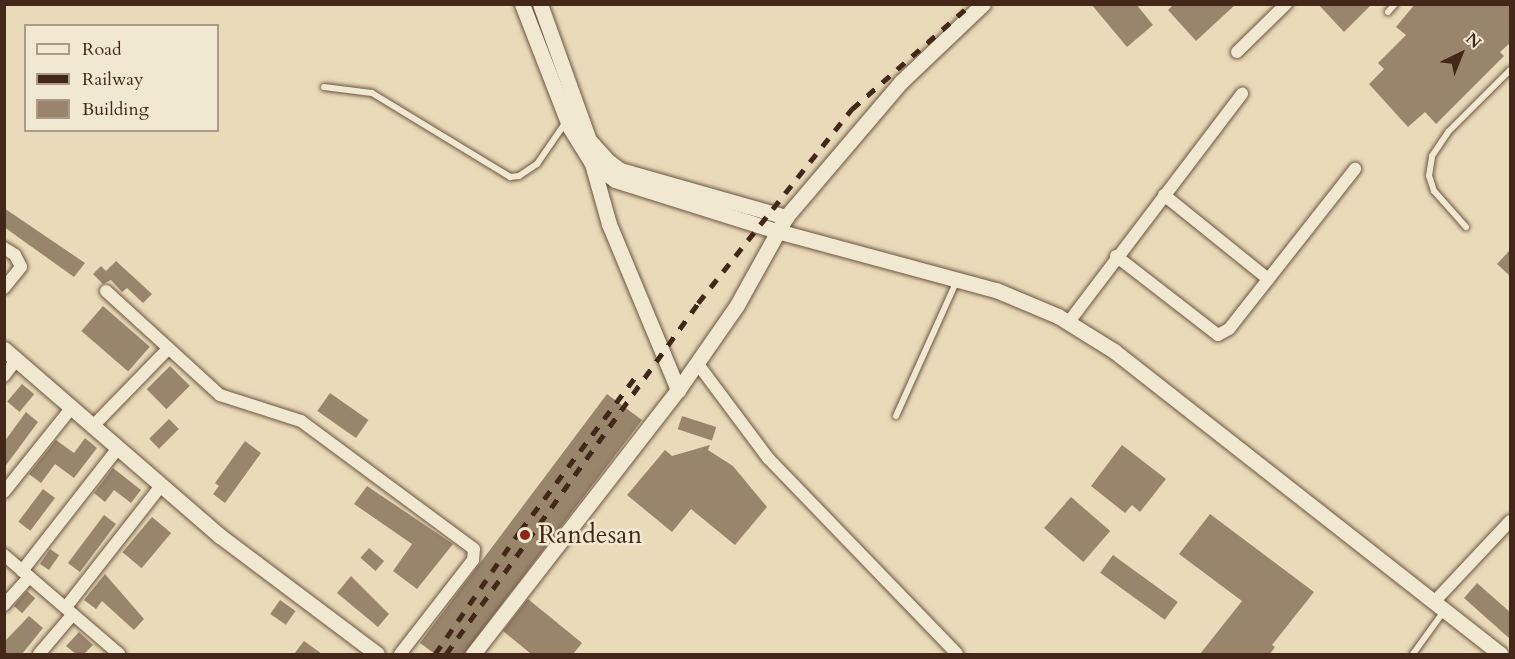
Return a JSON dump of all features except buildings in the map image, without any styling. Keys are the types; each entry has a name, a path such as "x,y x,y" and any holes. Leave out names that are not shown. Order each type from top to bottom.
{"street":[{"path":"522,4 567,121 591,162 615,180 777,231 996,290 1068,323 1113,351 1500,654"},
{"path":"540,4 589,140 591,162 609,224 678,390"},
{"path":"473,654 678,390 757,274 786,217 901,82 983,4"},
{"path":"1237,52 1286,4"},
{"path":"1068,323 1116,256 1242,94"},
{"path":"589,140 620,170 786,217"},
{"path":"1116,256 1218,335 1229,328 1355,169"},
{"path":"1164,195 1268,279"},
{"path":"4,248 15,255 21,267 4,288"},
{"path":"106,291 220,395 288,416 320,433 474,549 473,560 400,654"},
{"path":"94,425 169,348"},
{"path":"4,349 94,425 161,486 285,588 377,654"},
{"path":"4,376 16,360"},
{"path":"697,363 768,458 957,654"},
{"path":"4,492 72,407"},
{"path":"4,605 119,447"},
{"path":"39,654 161,486"},
{"path":"1439,606 1510,521"},
{"path":"4,555 119,654"}],"lane":[{"path":"1388,12 1395,4"},
{"path":"1466,227 1434,191 1429,176 1432,156 1448,132 1510,70"},
{"path":"324,87 372,93 510,177 519,176 537,164 567,121"},
{"path":"896,416 957,280"},
{"path":"1413,654 1439,606"}],"railway":[{"path":"446,654 698,303 852,109 971,4"},
{"path":"435,654 520,531 639,372"}],"place":[{"name":"Randesan","path":"525,535"}]}
